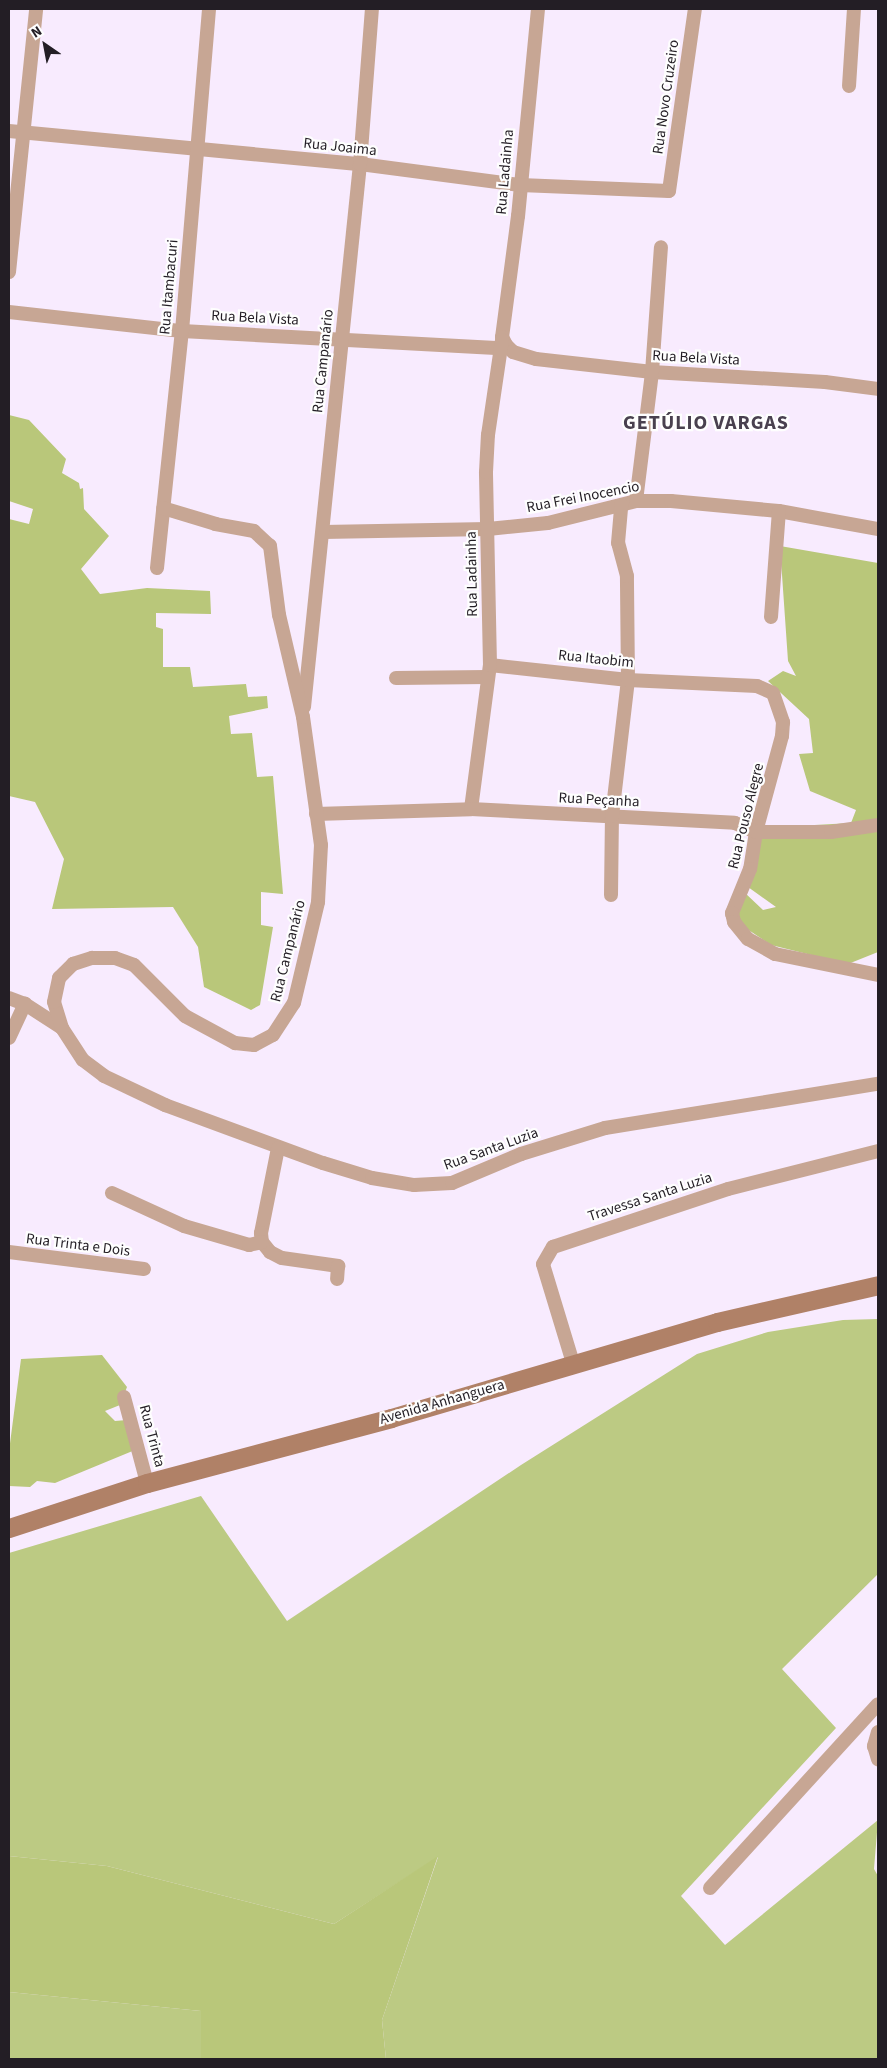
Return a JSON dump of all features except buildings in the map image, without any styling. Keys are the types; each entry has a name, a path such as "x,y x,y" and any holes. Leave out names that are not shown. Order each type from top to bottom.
{"street":[{"path":"9,272 36,9"},
{"name":"Rua Itambacuri","path":"157,568 182,331 209,9"},
{"name":"Rua Campanário","path":"303,717 360,164 372,9"},
{"name":"Rua Ladainha","path":"471,809 489,671 488,435 505,346 538,9"},
{"name":"Rua Novo Cruzeiro","path":"669,191 695,9"},
{"path":"849,86 854,9"},
{"name":"Rua Joaima","path":"9,131 360,164 520,185 669,191"},
{"path":"636,501 652,372 661,247"},
{"name":"Rua Bela Vista","path":"9,312 182,331 505,346 536,359 652,372 815,381 878,389"},
{"name":"Rua Frei Inocencio","path":"323,532 488,529 548,523 636,501 671,501 779,511 878,529"},
{"path":"611,895 612,816 628,680 626,576 618,543 622,505"},
{"name":"Rua Campanário","path":"62,1028 54,1002 59,978 73,964 92,958 115,958 134,966 185,1016 235,1043 254,1044 273,1035 294,1003 318,902 321,845 303,717 279,615 272,551 265,539 254,531 216,524 163,508"},
{"path":"771,617 779,511"},
{"name":"Rua Itaobim","path":"396,678 489,671 628,680 700,681"},
{"name":"Rua Pouso Alegre","path":"700,681 757,686 773,693 780,708 782,736 756,832 750,869 732,913 740,931 756,944 775,954 878,975"},
{"name":"Rua Peçanha","path":"316,814 471,809 735,823 756,832 831,832 878,825"},
{"name":"Rua Santa Luzia","path":"9,998 25,1004 62,1028 83,1060 104,1076 165,1105 278,1148 372,1178 414,1185 452,1183 521,1154 605,1128 878,1084"},
{"path":"9,1038 25,1004"},
{"path":"278,1148 261,1233 262,1242 270,1252 282,1258 338,1266 337,1280"},
{"name":"Travessa Santa Luzia","path":"573,1363 543,1264 553,1247 728,1189 878,1151"},
{"path":"112,1193 184,1226 249,1245 262,1242"},
{"name":"Rua Trinta e Dois","path":"9,1252 144,1269"},
{"name":"Avenida Anhanguera","path":"9,1528 147,1483 391,1418 717,1322 878,1285"},
{"name":"Rua Trinta","path":"124,1397 147,1483"},
{"path":"710,1888 875,1714"},
{"path":"878,1732 874,1746 878,1759"}],"green space":[{"path":"9,415 29,420 66,459 62,473 79,483 80,489 83,488 84,509 109,536 81,569 100,594 147,588 210,591 211,614 156,613 156,627 163,629 163,667 190,667 193,687 246,684 248,697 267,696 268,708 229,716 231,734 252,733 257,777 273,776 283,894 261,892 261,925 273,927 260,1005 251,1010 204,987 198,947 173,907 52,909 64,859 35,802 9,796 9,519 29,524 33,509 9,501"},
{"path":"780,546 878,563 878,952 848,964 771,945 744,927 737,913 744,892 763,910 776,907 748,887 760,835 796,826 851,823 856,810 810,791 799,754 813,753 809,719 768,681 783,671 796,676 788,661"},
{"path":"878,1319 878,1574 782,1669 836,1728 681,1896 725,1945 878,1820 874,1869 878,1876 878,2059 386,2059 382,2020 438,1857 334,1924 107,1866 9,1856 9,1553 201,1496 287,1621 521,1465 697,1354 768,1332 843,1320"},
{"path":"102,1355 127,1387 120,1405 105,1411 115,1421 127,1420 135,1450 55,1483 37,1481 30,1487 9,1486 9,1451 21,1359"},
{"path":"9,1856 107,1866 334,1924 438,1856 382,2020 386,2059 201,2059 201,2011 9,1992"},
{"path":"9,1992 201,2011 201,2059 9,2059"}],"district":[{"name":"GETÚLIO VARGAS","path":"706,423"}]}
